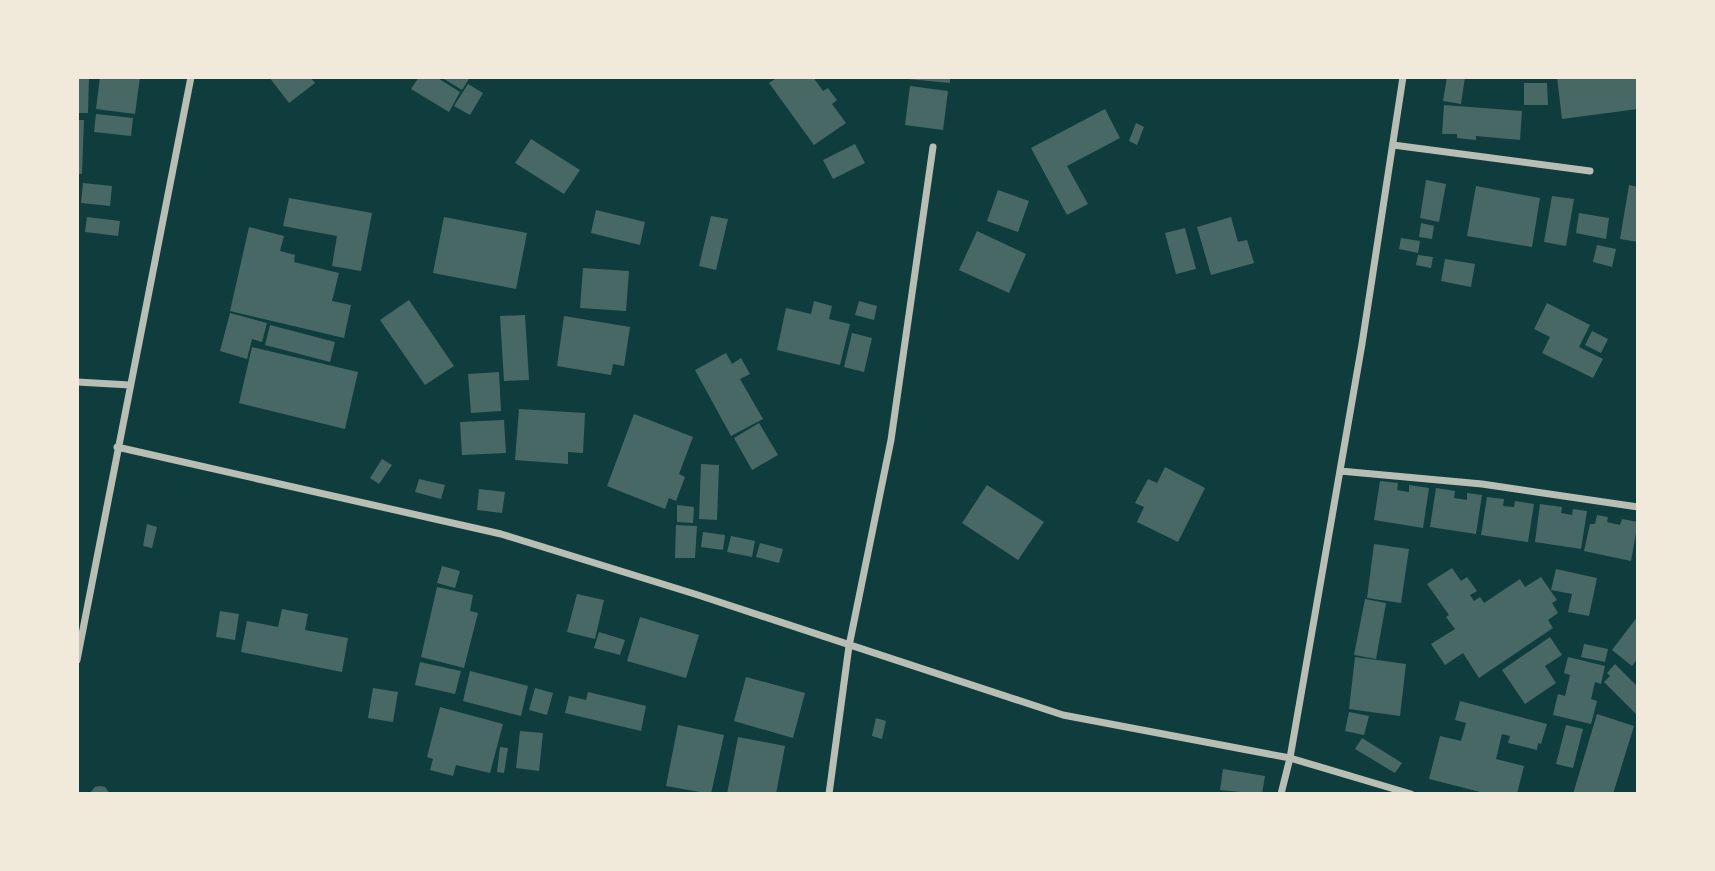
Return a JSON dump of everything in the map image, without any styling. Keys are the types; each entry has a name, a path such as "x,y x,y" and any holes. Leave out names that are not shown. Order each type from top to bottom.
{"street":[{"path":"77,660 191,77"},
{"path":"1281,794 1290,758 1340,471 1403,77"},
{"path":"1393,145 1590,171"},
{"path":"829,794 849,646 891,440 933,147"},
{"path":"77,382 130,385"},
{"path":"117,447 501,534 1063,715 1290,758 1411,794"},
{"path":"1340,471 1482,484 1638,507"}],"building":[{"path":"77,77 89,77 88,113 77,113"},
{"path":"100,77 140,77 135,114 96,109"},
{"path":"269,77 310,77 315,83 289,103"},
{"path":"419,77 436,77 460,92 449,112 411,89"},
{"path":"441,77 470,77 462,90"},
{"path":"778,77 813,77 823,91 828,88 837,100 832,104 846,123 814,145 769,83"},
{"path":"950,77 950,83 908,79"},
{"path":"1447,77 1465,77 1461,104 1443,101"},
{"path":"1557,77 1638,77 1638,109 1562,119"},
{"path":"1524,83 1547,83 1548,105 1524,105"},
{"path":"468,84 483,93 470,115 454,106"},
{"path":"910,86 948,91 943,130 905,125"},
{"path":"1444,105 1522,111 1520,140 1476,136 1476,140 1457,138 1457,134 1442,134"},
{"path":"1105,109 1120,138 1067,166 1088,204 1067,215 1031,148"},
{"path":"96,114 133,118 131,136 94,132"},
{"path":"77,120 84,120 82,174 77,174"},
{"path":"1136,123 1144,127 1137,145 1129,141"},
{"path":"531,139 580,170 564,194 515,163"},
{"path":"855,144 865,163 833,179 823,160"},
{"path":"1426,180 1446,184 1439,222 1420,218"},
{"path":"83,183 112,186 110,206 81,203"},
{"path":"1629,185 1638,187 1638,242 1620,239"},
{"path":"1476,186 1540,198 1532,247 1467,236"},
{"path":"998,190 1029,201 1018,232 987,221"},
{"path":"1552,196 1574,199 1566,246 1544,242"},
{"path":"289,198 372,213 361,271 332,266 337,236 283,226"},
{"path":"596,210 645,222 640,245 591,233"},
{"path":"1579,213 1609,218 1606,239 1576,233"},
{"path":"711,216 728,219 716,270 699,266"},
{"path":"87,217 120,221 118,236 85,232"},
{"path":"444,217 527,233 516,289 433,273"},
{"path":"1231,217 1238,242 1247,240 1254,263 1211,275 1197,227"},
{"path":"1421,223 1434,226 1432,239 1419,237"},
{"path":"249,227 284,236 280,251 295,255 294,262 339,273 332,301 351,305 344,338 230,311"},
{"path":"1185,228 1196,269 1176,274 1165,233"},
{"path":"977,231 1026,254 1009,293 959,270"},
{"path":"1401,238 1420,241 1418,253 1399,249"},
{"path":"1597,245 1616,249 1612,267 1593,262"},
{"path":"1418,255 1433,257 1431,268 1416,265"},
{"path":"1445,259 1475,264 1471,287 1441,281"},
{"path":"583,268 629,271 626,311 580,308"},
{"path":"409,300 454,366 425,385 380,320"},
{"path":"814,301 832,306 829,319 850,324 840,365 777,350 786,308 811,314"},
{"path":"859,301 877,306 874,320 855,315"},
{"path":"1547,303 1590,325 1579,347 1603,359 1593,378 1542,353 1550,337 1534,329"},
{"path":"230,313 267,323 262,342 252,339 247,359 220,351"},
{"path":"525,315 529,380 504,381 500,316"},
{"path":"564,316 630,327 624,366 613,364 611,375 557,366"},
{"path":"270,325 335,342 330,362 265,345"},
{"path":"1592,331 1608,339 1601,353 1585,345"},
{"path":"852,333 872,338 864,372 844,367"},
{"path":"252,347 358,372 345,429 239,403"},
{"path":"726,353 732,364 741,358 750,374 740,379 763,419 731,436 695,370"},
{"path":"499,372 501,411 471,413 468,374"},
{"path":"519,409 585,413 583,453 568,452 568,464 515,460"},
{"path":"634,414 693,437 679,474 685,477 676,501 669,498 665,509 607,486"},
{"path":"504,420 506,453 462,455 460,422"},
{"path":"759,423 778,455 752,470 734,438"},
{"path":"382,459 392,465 379,484 370,478"},
{"path":"701,464 719,465 717,520 699,519"},
{"path":"1165,467 1205,488 1178,542 1137,522 1144,507 1135,503 1148,479 1157,483"},
{"path":"419,479 445,485 441,499 415,492"},
{"path":"1380,481 1398,483 1397,490 1409,492 1409,485 1429,488 1423,528 1374,520"},
{"path":"987,485 1044,522 1018,560 962,523"},
{"path":"1436,488 1455,491 1454,498 1467,500 1467,493 1482,495 1476,534 1430,527"},
{"path":"479,489 505,492 502,513 477,510"},
{"path":"1487,497 1504,499 1503,506 1514,507 1515,501 1534,504 1528,542 1481,535"},
{"path":"1540,504 1562,507 1561,513 1572,515 1573,509 1587,511 1581,549 1535,542"},
{"path":"677,505 694,507 693,523 677,522"},
{"path":"1597,515 1608,517 1607,522 1620,525 1622,519 1638,522 1631,561 1584,551 1590,524 1595,524"},
{"path":"147,524 157,527 152,548 143,546"},
{"path":"676,525 697,526 695,558 675,558"},
{"path":"703,532 725,535 723,550 701,547"},
{"path":"731,536 755,541 752,557 727,552"},
{"path":"760,543 783,549 779,563 756,557"},
{"path":"1374,544 1409,549 1401,603 1367,598"},
{"path":"442,566 460,571 455,588 437,583"},
{"path":"1452,568 1461,581 1467,577 1477,591 1470,595 1474,601 1480,597 1484,603 1520,579 1525,587 1541,577 1557,600 1552,603 1558,613 1548,620 1553,628 1479,678 1463,653 1445,665 1431,644 1455,629 1446,617 1449,615 1427,584"},
{"path":"1556,569 1597,578 1589,616 1568,612 1572,594 1551,590"},
{"path":"437,587 473,595 470,611 478,613 464,668 421,657"},
{"path":"577,594 604,600 595,639 567,632"},
{"path":"1365,599 1386,603 1376,659 1354,655"},
{"path":"282,609 308,614 305,630 348,638 342,672 241,652 247,621 278,627"},
{"path":"220,611 239,614 235,640 216,637"},
{"path":"1638,616 1638,658 1632,666 1612,650"},
{"path":"640,617 699,635 686,678 627,661"},
{"path":"599,632 625,640 620,655 594,648"},
{"path":"1550,637 1562,655 1545,666 1556,683 1525,704 1502,670"},
{"path":"1584,644 1608,649 1605,662 1581,657"},
{"path":"1355,657 1406,664 1400,716 1349,709"},
{"path":"1568,657 1605,666 1601,684 1595,682 1591,699 1597,701 1591,724 1553,715 1558,694 1565,696 1570,675 1564,673"},
{"path":"420,662 461,671 455,694 415,685"},
{"path":"1615,664 1638,687 1636,714 1604,682 1610,676 1607,673"},
{"path":"470,671 528,686 521,716 463,701"},
{"path":"746,677 805,693 793,738 734,721"},
{"path":"373,688 398,692 393,722 368,718"},
{"path":"535,688 553,693 547,715 529,710"},
{"path":"588,692 646,706 641,731 565,713 569,696 586,700"},
{"path":"1460,701 1547,724 1537,750 1508,743 1510,736 1502,734 1496,759 1524,766 1517,794 1488,794 1429,779 1440,736 1461,741 1466,723 1455,720"},
{"path":"440,707 503,724 490,773 456,765 453,776 430,770 433,759 427,757"},
{"path":"1349,712 1369,716 1364,735 1345,731"},
{"path":"1597,714 1634,726 1613,794 1573,794"},
{"path":"876,718 886,721 882,739 872,736"},
{"path":"678,725 724,735 711,794 666,786"},
{"path":"1566,725 1583,729 1573,768 1556,764"},
{"path":"520,731 543,733 539,771 516,768"},
{"path":"738,737 785,746 776,794 727,794"},
{"path":"1362,738 1402,763 1395,773 1355,749"},
{"path":"500,747 508,748 504,773 497,772"},
{"path":"1223,769 1265,776 1262,794 1220,790"},
{"path":"95,787 105,787 110,794 89,794"}]}
